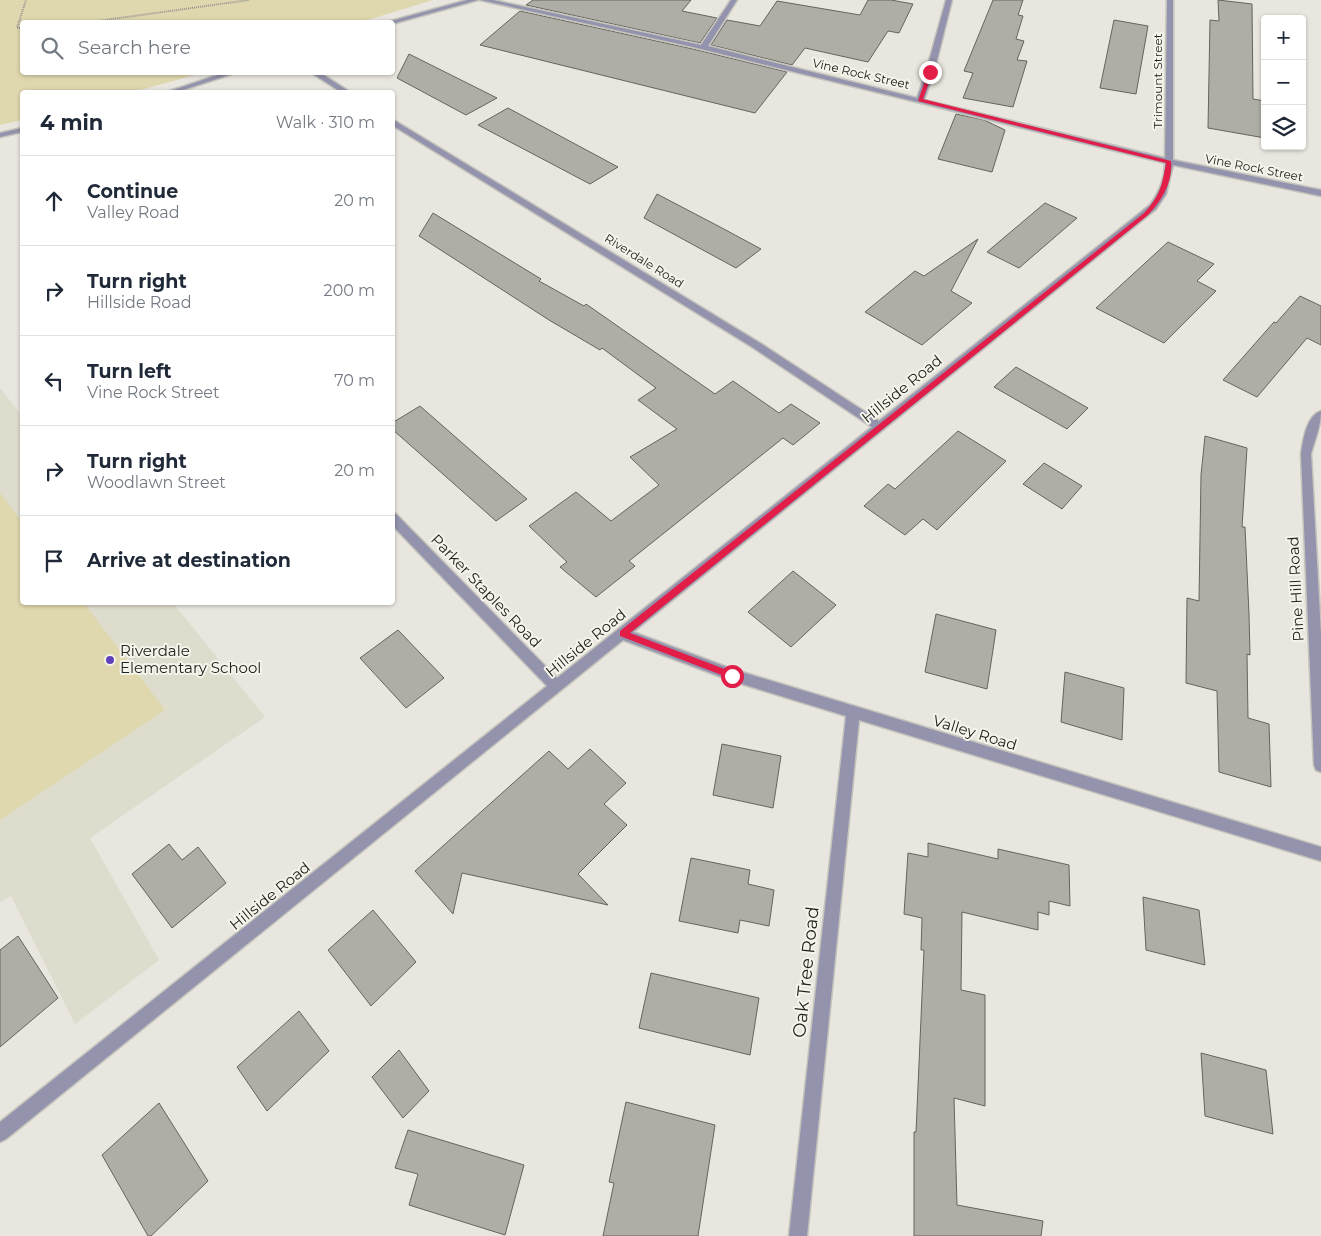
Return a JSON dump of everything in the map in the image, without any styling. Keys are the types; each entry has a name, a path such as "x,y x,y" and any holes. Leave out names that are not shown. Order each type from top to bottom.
{"street":[{"path":"395,21 476,0"},
{"name":"Vine Rock Street","path":"482,0 703,48 1169,162 1321,193"},
{"path":"703,48 734,0"},
{"path":"920,100 930,72 949,0"},
{"name":"Trimount Street","path":"1169,162 1170,0"},
{"path":"177,90 225,75"},
{"path":"318,75 343,90"},
{"name":"Riverdale Road","path":"395,123 748,340 880,427"},
{"path":"0,135 20,130"},
{"name":"Hillside Road","path":"0,1133 1146,214 1162,194 1169,162"},
{"name":"Pine Hill Road","path":"1321,415 1311,430 1306,454 1316,546 1321,765"},
{"name":"Parker Staples Road","path":"395,520 557,687"},
{"name":"Valley Road","path":"623,634 699,664 854,713 1321,854"},
{"name":"Oak Tree Road","path":"798,1236 854,713"}],"path":[{"path":"20,28 17,28 26,0"},
{"path":"105,20 249,0"}],"shaded area":[{"path":"0,0 433,0 368,20 20,20 20,75 195,75 140,90 20,90 20,120 0,125"},
{"name":"Riverdale Elementary School","path":"0,388 20,413 20,605 175,605 265,717 90,838 159,960 75,1024 11,896 0,902"},
{"path":"0,493 20,519 20,605 86,605 165,710 0,820"}],"building":[{"path":"533,0 691,0 682,11 717,18 700,43 526,5"},
{"path":"868,0 891,0 913,4 899,33 888,31 868,62 805,48 792,65 711,45 727,20 760,26 777,1 860,15"},
{"path":"993,0 1023,0 1018,15 1023,16 1016,39 1024,41 1017,60 1027,61 1013,107 963,98 973,73 964,71"},
{"path":"1218,0 1252,4 1253,99 1261,100 1261,137 1208,128 1210,20 1219,21"},
{"path":"520,11 787,72 755,113 480,45"},
{"path":"1114,20 1148,26 1136,94 1100,88"},
{"path":"409,54 497,98 466,115 397,78"},
{"path":"508,108 618,167 590,184 478,125"},
{"path":"956,114 984,120 1005,130 992,172 938,159"},
{"path":"657,194 761,249 736,268 644,218"},
{"path":"1045,203 1077,218 1019,268 987,252"},
{"path":"433,213 541,279 539,281 584,306 586,304 715,394 733,381 779,413 791,404 820,423 793,445 783,438 629,561 635,566 596,597 560,567 567,562 529,526 576,492 611,521 659,485 630,457 677,429 638,400 656,388 602,348 600,350 549,320 419,236"},
{"path":"978,239 951,291 972,303 922,345 865,312 915,271 924,276"},
{"path":"1168,242 1214,264 1197,281 1216,291 1164,343 1096,308"},
{"path":"1300,296 1321,306 1321,345 1307,338 1257,397 1223,380 1274,322 1276,323"},
{"path":"1016,367 1088,408 1067,429 994,387"},
{"path":"420,406 527,499 496,521 395,432 395,421"},
{"path":"958,431 1006,461 937,530 923,519 905,535 864,506 888,484 895,489"},
{"path":"1205,436 1247,448 1242,527 1245,527 1249,614 1250,655 1247,654 1248,718 1269,724 1271,787 1219,772 1217,691 1186,683 1187,598 1199,601 1201,475"},
{"path":"1044,463 1082,486 1062,509 1023,484"},
{"path":"793,571 836,605 791,647 748,612"},
{"path":"936,614 996,630 987,689 925,672"},
{"path":"398,630 444,678 406,708 360,658"},
{"path":"1065,672 1124,688 1122,740 1061,722"},
{"path":"722,744 781,756 773,808 713,795"},
{"path":"590,749 626,783 604,804 627,825 578,874 608,905 462,873 453,914 415,871 549,751 568,769"},
{"path":"928,843 998,859 998,849 1069,865 1070,906 1049,901 1049,915 1038,912 1038,930 962,912 961,990 985,995 985,1106 954,1098 957,1205 1043,1221 1041,1236 914,1236 914,1132 916,1132 924,950 921,950 922,918 904,914 908,853 928,857"},
{"path":"169,844 182,860 198,847 226,883 172,928 132,874"},
{"path":"691,858 750,870 748,884 774,890 769,926 740,920 738,933 679,921"},
{"path":"1143,897 1199,910 1205,965 1146,950"},
{"path":"373,910 416,962 371,1006 328,950"},
{"path":"18,936 58,998 0,1047 0,950"},
{"path":"651,973 759,998 750,1055 639,1028"},
{"path":"299,1011 329,1051 267,1111 237,1067"},
{"path":"399,1050 429,1091 403,1118 372,1077"},
{"path":"1201,1053 1266,1070 1273,1134 1205,1116"},
{"path":"626,1102 715,1125 698,1236 603,1236 614,1183 609,1182"},
{"path":"159,1103 208,1181 151,1236 148,1236 102,1155"},
{"path":"408,1130 524,1165 505,1235 409,1205 418,1174 395,1168"}],"place":[{"name":"Riverdale Elementary School","path":"110,660"}],"route":[{"path":"732,676 623,634 1146,214 1159,200 1168,176 1169,162 920,100 930,72"}]}
